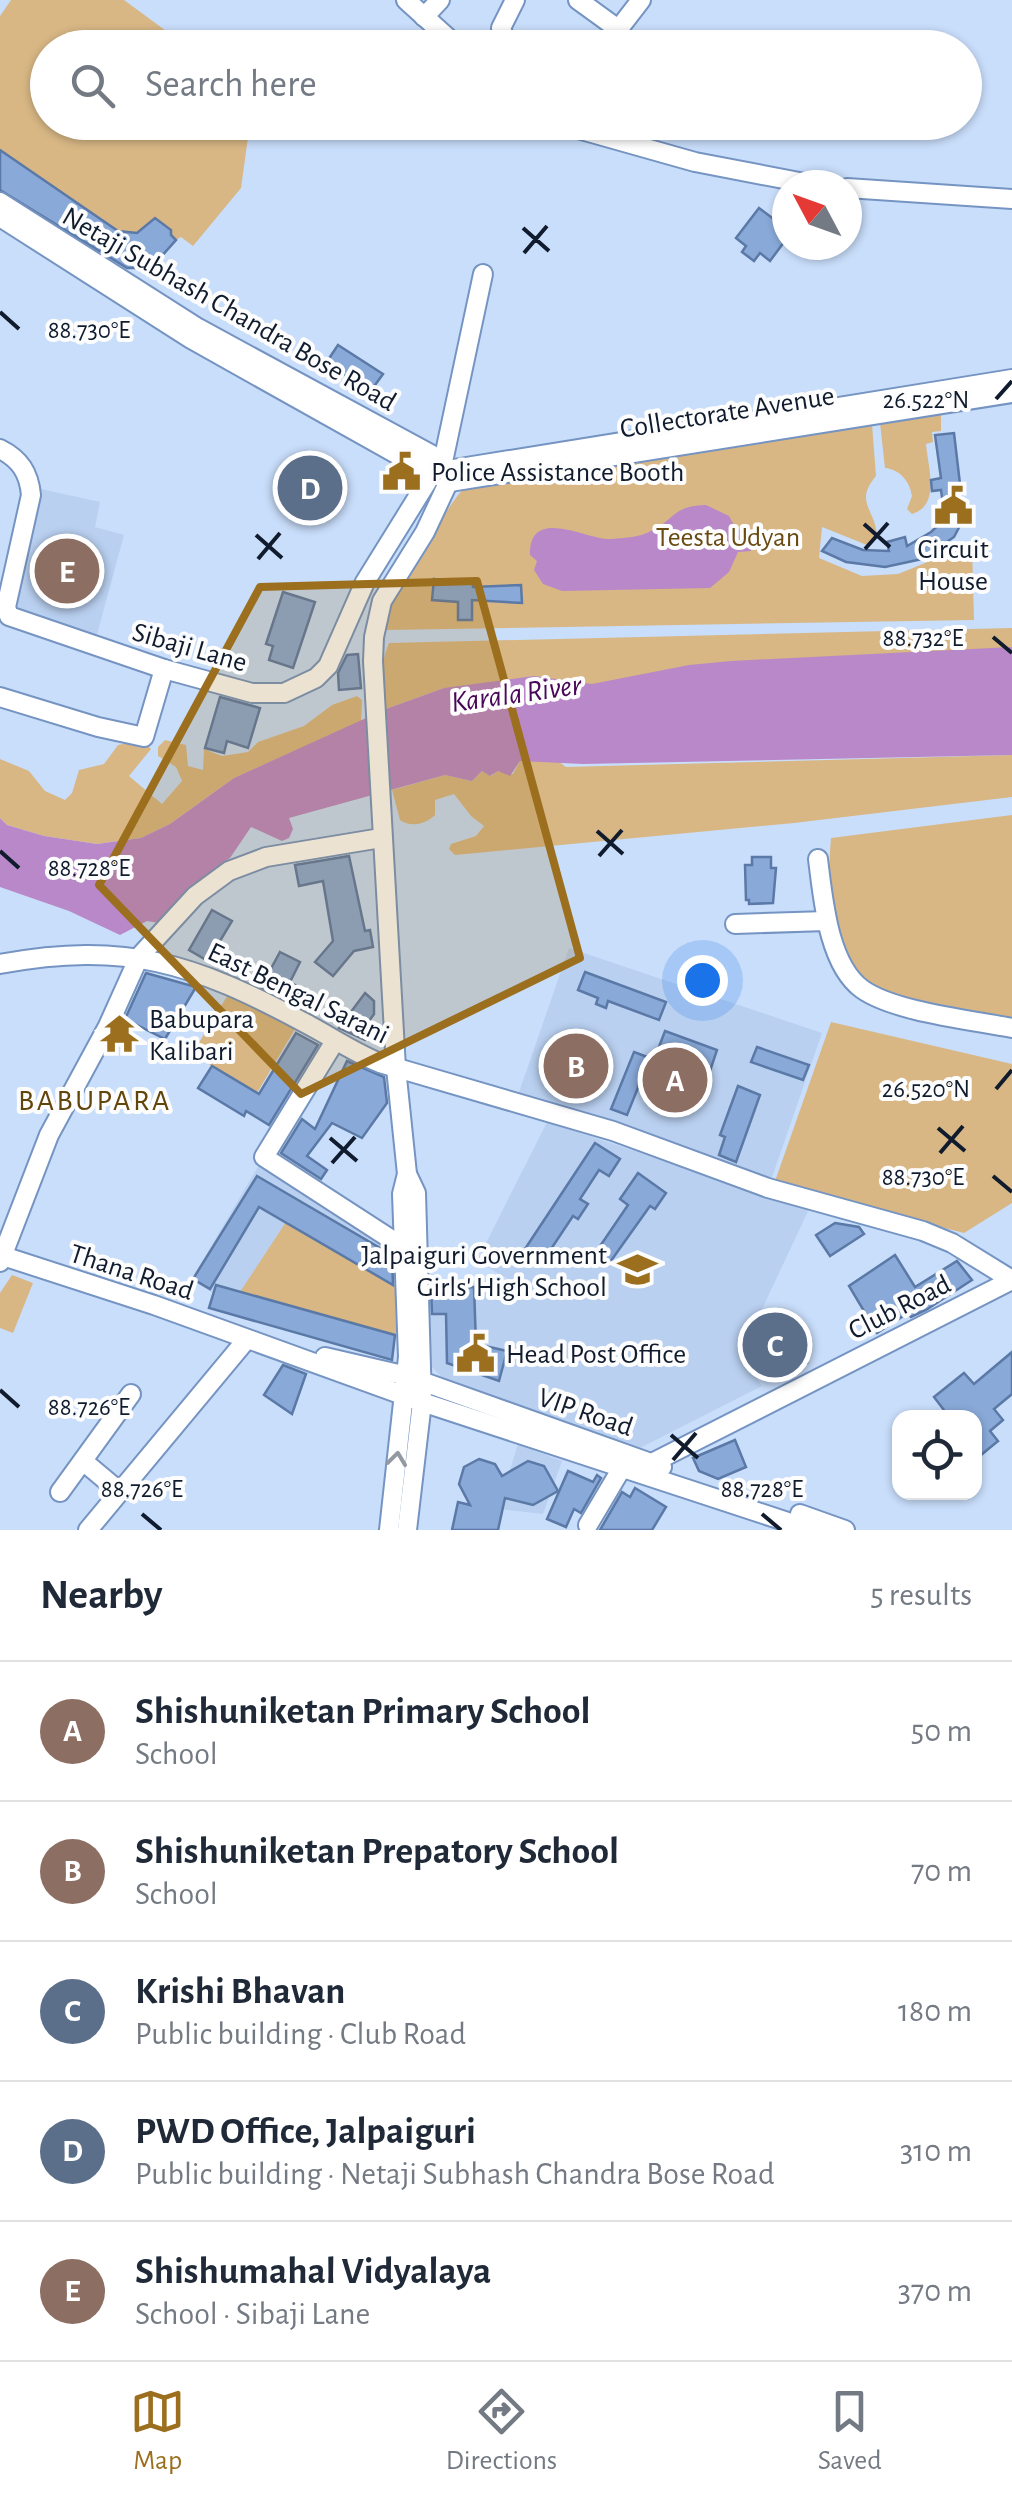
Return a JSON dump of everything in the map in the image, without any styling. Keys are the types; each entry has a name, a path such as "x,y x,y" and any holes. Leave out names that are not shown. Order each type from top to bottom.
{"street":[{"path":"406,0 438,30"},
{"path":"424,17 440,0"},
{"path":"502,30 515,0"},
{"path":"578,0 618,30 641,0"},
{"path":"617,140 695,162 772,177"},
{"path":"862,189 1012,199"},
{"name":"Netaji Subhash Chandra Bose Road","path":"0,202 198,328 440,473"},
{"name":"Netaji Subhash Chandra Bose Road","path":"0,217 191,339 440,473"},
{"path":"374,695 382,601 425,532 483,274"},
{"name":"Collectorate Avenue","path":"440,473 713,434 1012,379"},
{"name":"Collectorate Avenue","path":"875,407 1012,393"},
{"name":"Collectorate Avenue","path":"440,473 616,460 713,434"},
{"name":"Sibaji Lane","path":"0,449 20,463 31,495 7,613 22,622 164,669 267,695 316,678 328,666 373,566 440,473"},
{"path":"389,1530 415,1356 416,1194 407,1174 396,1068 391,866 379,832 374,695 366,635 372,597 440,473"},
{"path":"0,697 98,727 144,736 164,669"},
{"path":"1,1258 49,1136 108,1026 138,958 196,896 228,871 266,857 379,832"},
{"path":"818,860 827,921 846,970 862,989 915,1009 1012,1028"},
{"path":"734,924 827,921"},
{"name":"East Bengal Sarani","path":"0,964 68,955 138,958 197,972 305,1022 352,1051 396,1068 613,1131 769,1188 922,1230 952,1243 1012,1280"},
{"path":"335,1041 264,1156 404,1247"},
{"path":"407,1174 402,1194 404,1247 415,1356 434,1378 461,1396"},
{"name":"Thana Road","path":"1,1258 411,1394"},
{"name":"Club Road","path":"646,1468 1012,1280"},
{"path":"88,1530 247,1339"},
{"path":"407,1530 411,1394 402,1370 415,1356"},
{"path":"60,1492 131,1394"},
{"name":"VIP Road","path":"411,1394 461,1396 805,1529"},
{"name":"VIP Road","path":"411,1394 623,1466 646,1468 845,1530"},
{"path":"82,1460 120,1492"},
{"path":"588,1525 623,1466"}],"highlighted area":[{"path":"477,581 580,958 301,1094 99,885 260,587"}],"shaded area":[{"path":"41,489 100,502 95,527 124,535 96,638 12,608"},
{"path":"569,948 822,1033 770,1183 517,1098"},
{"name":"Jalpaiguri Government Girls' High School","path":"547,1122 809,1209 741,1354 762,1386 638,1449 459,1387 432,1367 423,1284 508,1279 477,1261"},
{"path":"262,1160 395,1246 396,1335 392,1360 209,1308 213,1293 191,1280"},
{"path":"518,1444 562,1461 543,1514 498,1509"}],"green space":[{"path":"11,0 124,0 165,30 30,30 30,140 248,140 241,188 193,246 181,237 176,240 170,229 155,218 137,233 118,231 0,151 0,16"},
{"path":"941,412 941,431 932,432 933,442 926,444 930,494 927,503 912,514 907,509 912,496 906,481 899,473 885,468 880,423"},
{"name":"Teesta Udyan","path":"872,424 876,476 866,500 877,538 867,545 822,527 819,558 862,576 898,574 972,544 974,620 386,630 390,610 404,582 438,524 465,488"},
{"path":"1012,628 1012,656 648,684 444,688 386,709 383,684 389,643"},
{"path":"357,696 362,700 361,721 234,778 170,824 141,838 97,844 44,836 7,825 0,818 0,759 29,771 45,791 65,800 72,793 79,770 104,764 118,745 143,740 151,749 129,776 162,804 182,781 176,767 158,756 158,747 165,740 186,745 188,766 203,770 204,749 222,756 248,752 258,742 304,726 332,705"},
{"path":"1012,755 1012,797 794,823 455,855 449,849 451,844 476,836 484,826 454,794 435,800 435,815 414,824 400,820 392,790 445,775 472,781 482,771 491,776 498,771 513,774 520,761 558,761 566,767"},
{"path":"1012,815 1012,1023 905,1002 875,989 859,976 838,942 833,921 831,838"},
{"path":"229,993 295,1029 257,1093 192,1054"},
{"path":"831,1022 1012,1064 1012,1203 964,1233 774,1184"},
{"path":"286,1222 395,1286 396,1335 240,1292"},
{"path":"12,1275 33,1283 13,1333 0,1328 0,1293"}],"water":[{"path":"706,505 729,516 736,529 749,528 751,551 738,552 729,572 710,588 562,591 543,584 534,570 537,561 530,555 532,540 539,531 549,528 602,538 632,537 651,531 680,511"},
{"name":"Karala River","path":"1012,647 1012,755 583,764 520,761 510,776 498,771 490,776 482,771 472,781 445,775 289,818 293,829 289,838 282,841 251,827 230,858 159,923 147,921 120,935 69,911 0,887 0,818 7,825 44,836 97,844 141,838 170,824 234,778 386,709 444,688 534,676 592,684 731,661"}],"building":[{"path":"0,150 118,231 137,233 155,218 171,230 176,240 160,258 127,268 0,190"},
{"path":"759,208 772,218 772,258 770,261 760,253 754,261 742,252 746,246 736,238"},
{"path":"338,345 383,374 370,392 326,363"},
{"name":"Circuit House","path":"954,433 964,518 954,537 922,559 885,567 846,562 822,551 832,538 863,550 889,551 887,542 905,537 907,546 931,532 945,519 941,490 932,491 931,480 941,478 935,435"},
{"path":"434,579 473,587 521,585 522,603 472,600 472,620 458,620 458,602 432,600"},
{"path":"283,592 315,602 293,668 269,660 273,646 266,644"},
{"path":"358,654 361,688 339,690 338,673 347,655"},
{"path":"220,697 260,708 248,748 227,741 224,753 205,748"},
{"path":"349,856 365,931 370,930 373,947 354,951 333,976 315,962 333,941 323,881 299,886 295,865"},
{"path":"752,857 771,857 771,868 776,868 773,903 749,904 746,900 745,865 752,865"},
{"path":"212,910 232,921 208,961 189,950"},
{"path":"280,952 300,962 290,982 315,997 308,1010 261,987"},
{"path":"585,972 666,1002 659,1020 608,1001 606,1008 596,1004 598,998 578,990"},
{"path":"146,973 196,987 165,1039 125,1019"},
{"path":"365,993 374,1001 374,1014 369,1021 376,1026 365,1040 339,1028"},
{"path":"665,1031 717,1050 710,1071 657,1052"},
{"path":"296,1033 318,1045 269,1125 246,1111 244,1116 198,1088 212,1066 259,1094"},
{"path":"757,1047 809,1065 803,1080 751,1062"},
{"path":"634,1052 650,1058 627,1115 611,1109"},
{"path":"347,1061 384,1077 387,1103 362,1138 332,1123 307,1156 327,1170 321,1179 281,1153 302,1119 315,1129"},
{"path":"738,1086 760,1095 736,1162 719,1155 725,1137 720,1135"},
{"path":"595,1143 620,1159 609,1176 599,1170 580,1199 588,1204 578,1219 573,1216 541,1264 523,1252"},
{"path":"638,1173 666,1193 655,1209 650,1206 608,1265 594,1255 628,1205 620,1199"},
{"path":"257,1176 392,1255 393,1285 259,1207 210,1289 193,1279"},
{"path":"835,1223 859,1227 864,1234 830,1256 816,1235"},
{"path":"895,1255 915,1287 957,1261 972,1280 926,1310 911,1317 908,1313 877,1333 849,1286"},
{"path":"216,1285 395,1335 392,1360 209,1308"},
{"path":"474,1287 476,1344 507,1351 499,1381 447,1363 446,1314 432,1314 431,1288"},
{"path":"777,1315 783,1328 789,1325 807,1363 776,1377 758,1339 762,1337 759,1331 770,1326 767,1320"},
{"path":"1012,1352 1012,1394 994,1409 1003,1420 990,1431 998,1441 982,1454 982,1410 944,1410 934,1397 964,1373 974,1384"},
{"path":"283,1365 306,1374 292,1414 264,1395"},
{"path":"735,1440 746,1467 718,1479 699,1471 693,1458"},
{"path":"479,1459 495,1464 502,1476 528,1461 544,1466 558,1491 533,1505 505,1498 498,1530 452,1530 458,1502 470,1505 459,1484 464,1467"},
{"path":"568,1471 593,1482 597,1475 601,1478 581,1513 574,1509 566,1527 547,1519"},
{"path":"635,1488 666,1507 652,1530 600,1530 622,1492 630,1497"}],"place":[{"name":"Police Assistance Booth","path":"401,471"},
{"name":"PWD Office, Jalpaiguri","path":"310,488"},
{"name":"Circuit House","path":"953,505"},
{"name":"Shishumahal Vidyalaya","path":"67,571"},
{"name":"Babupara Kalibari","path":"119,1034"},
{"name":"Shishuniketan Prepatory School","path":"576,1066"},
{"name":"Shishuniketan Primary School","path":"675,1080"},
{"name":"Jalpaiguri Government Girls' High School","path":"637,1270"},
{"name":"Krishi Bhavan","path":"775,1345"},
{"name":"Head Post Office","path":"476,1353"}],"district":[{"name":"BABUPARA","path":"95,1100"}]}
